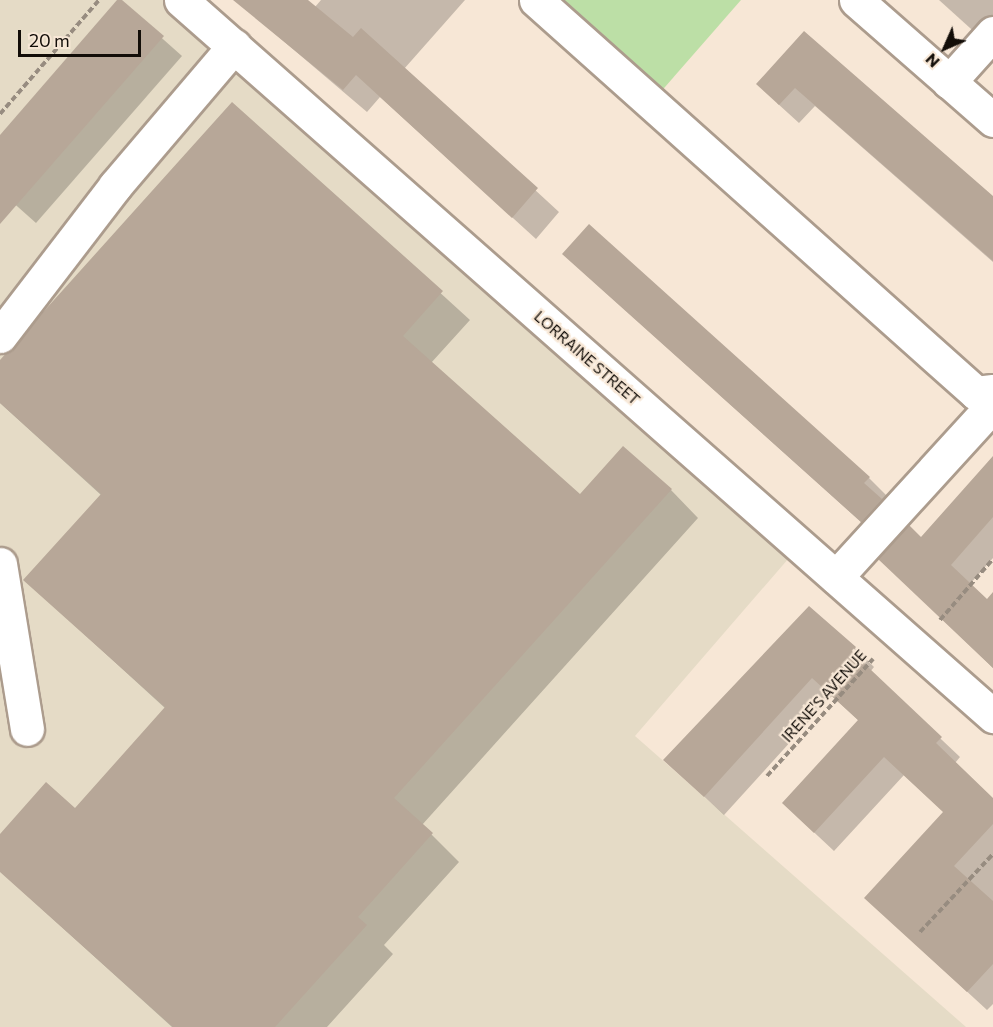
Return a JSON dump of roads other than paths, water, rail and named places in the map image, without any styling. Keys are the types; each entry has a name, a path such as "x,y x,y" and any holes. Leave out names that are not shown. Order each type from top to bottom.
{"street":[{"name":"LORRAINE STREET","path":"181,0 993,716"},
{"path":"536,0 976,393 993,391"},
{"path":"856,0 993,120"},
{"path":"949,82 993,33"},
{"path":"0,336 116,186 234,46"},
{"path":"836,577 993,405"},
{"path":"0,564 27,729"}]}
